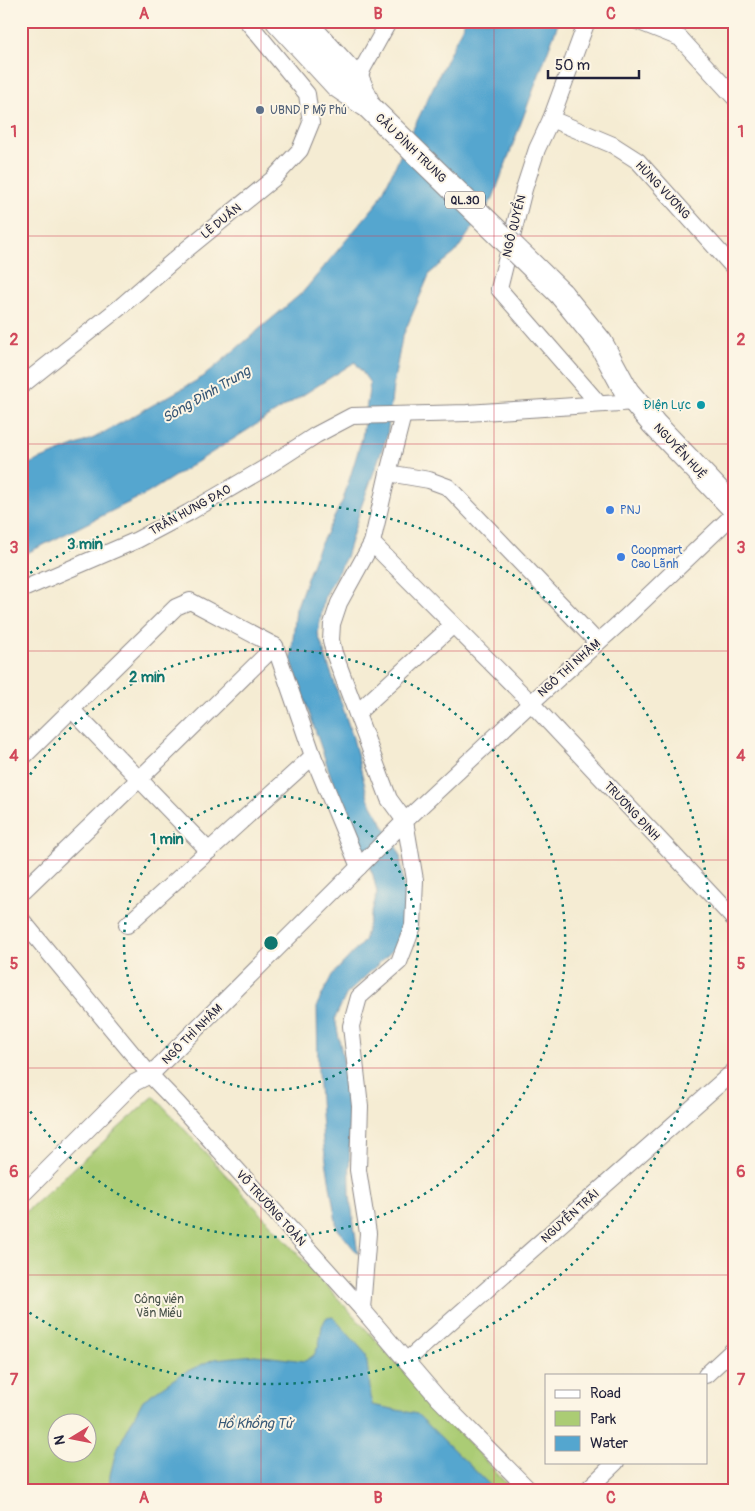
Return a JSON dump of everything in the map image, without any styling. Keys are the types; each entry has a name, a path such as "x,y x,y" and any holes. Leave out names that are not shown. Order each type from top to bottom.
{"highway":[{"name":"QL.30","path":"278,21 338,85 368,106"},
{"name":"QL.30","path":"303,21 358,81 368,106"},
{"name":"CẦU ĐÌNH TRUNG","path":"368,106 561,294"},
{"name":"NGUYỄN HUỆ","path":"561,294 600,342 627,392 635,402 734,508"}],"street":[{"name":"LÊ DUẨN","path":"21,386 119,308 187,248 273,179 300,150 311,123 307,94 247,21"},
{"path":"358,81 363,68 389,21"},
{"name":"NGÔ QUYỀN","path":"587,21 551,120 537,149 524,189 499,289 599,404"},
{"path":"637,21 680,38 734,97"},
{"name":"HÙNG VƯƠNG","path":"551,120 613,145 638,161 734,268"},
{"path":"362,1309 368,1233 358,1170 360,1106 351,1026 358,997 399,962 413,926 416,880 405,821 389,799 334,653 331,640 332,624 339,603 372,543 403,415 467,414 635,402"},
{"name":"TRẦN HƯNG ĐẠO","path":"21,590 137,540 188,513 265,468 316,435 352,416 403,415"},
{"path":"388,473 428,480 448,487 597,642"},
{"name":"NGÔ THÌ NHẬM","path":"21,1196 134,1083 150,1075 405,821 734,514"},
{"name":"TRƯƠNG ĐỊNH","path":"372,543 531,703 734,919"},
{"path":"21,758 176,608 190,601 275,646 313,756 359,867"},
{"path":"357,713 453,625"},
{"path":"21,893 275,646"},
{"path":"72,710 209,851"},
{"path":"127,925 313,756"},
{"name":"VÕ TRƯỜNG TOẢN","path":"21,919 150,1075 362,1309 438,1398 529,1490"},
{"name":"NGUYỄN TRÃI","path":"406,1361 734,1071"},
{"path":"707,1374 734,1349"},
{"path":"587,1490 614,1464"}],"green space":[{"name":"Công viên Văn Miếu","path":"154,1096 512,1490 21,1490 21,1216"}],"water":[{"name":"Sông Đình Trung","path":"465,21 559,21 493,198 455,253 430,273 402,338 393,386 387,436 361,507 346,557 324,598 318,634 353,738 368,798 400,854 406,911 397,946 346,995 335,1018 345,1069 349,1117 350,1196 358,1254 337,1228 323,1142 318,1072 317,1005 332,975 364,941 377,893 373,875 341,806 291,659 296,609 317,551 343,500 362,438 370,383 355,362 148,493 21,556 21,467 94,438 203,377 303,292 378,202"},
{"name":"Hồ Khổng Tử","path":"333,1317 366,1354 372,1405 417,1414 495,1490 109,1490 110,1475 116,1451 143,1400 183,1373 214,1359 255,1355 305,1361 314,1355 319,1345 322,1326 326,1318"}],"place":[{"name":"UBND P Mỹ Phú","path":"260,110"},
{"name":"ĐIện Lực","path":"701,405"},
{"name":"PNJ","path":"610,510"},
{"name":"Coopmart Cao Lãnh","path":"621,557"}]}
